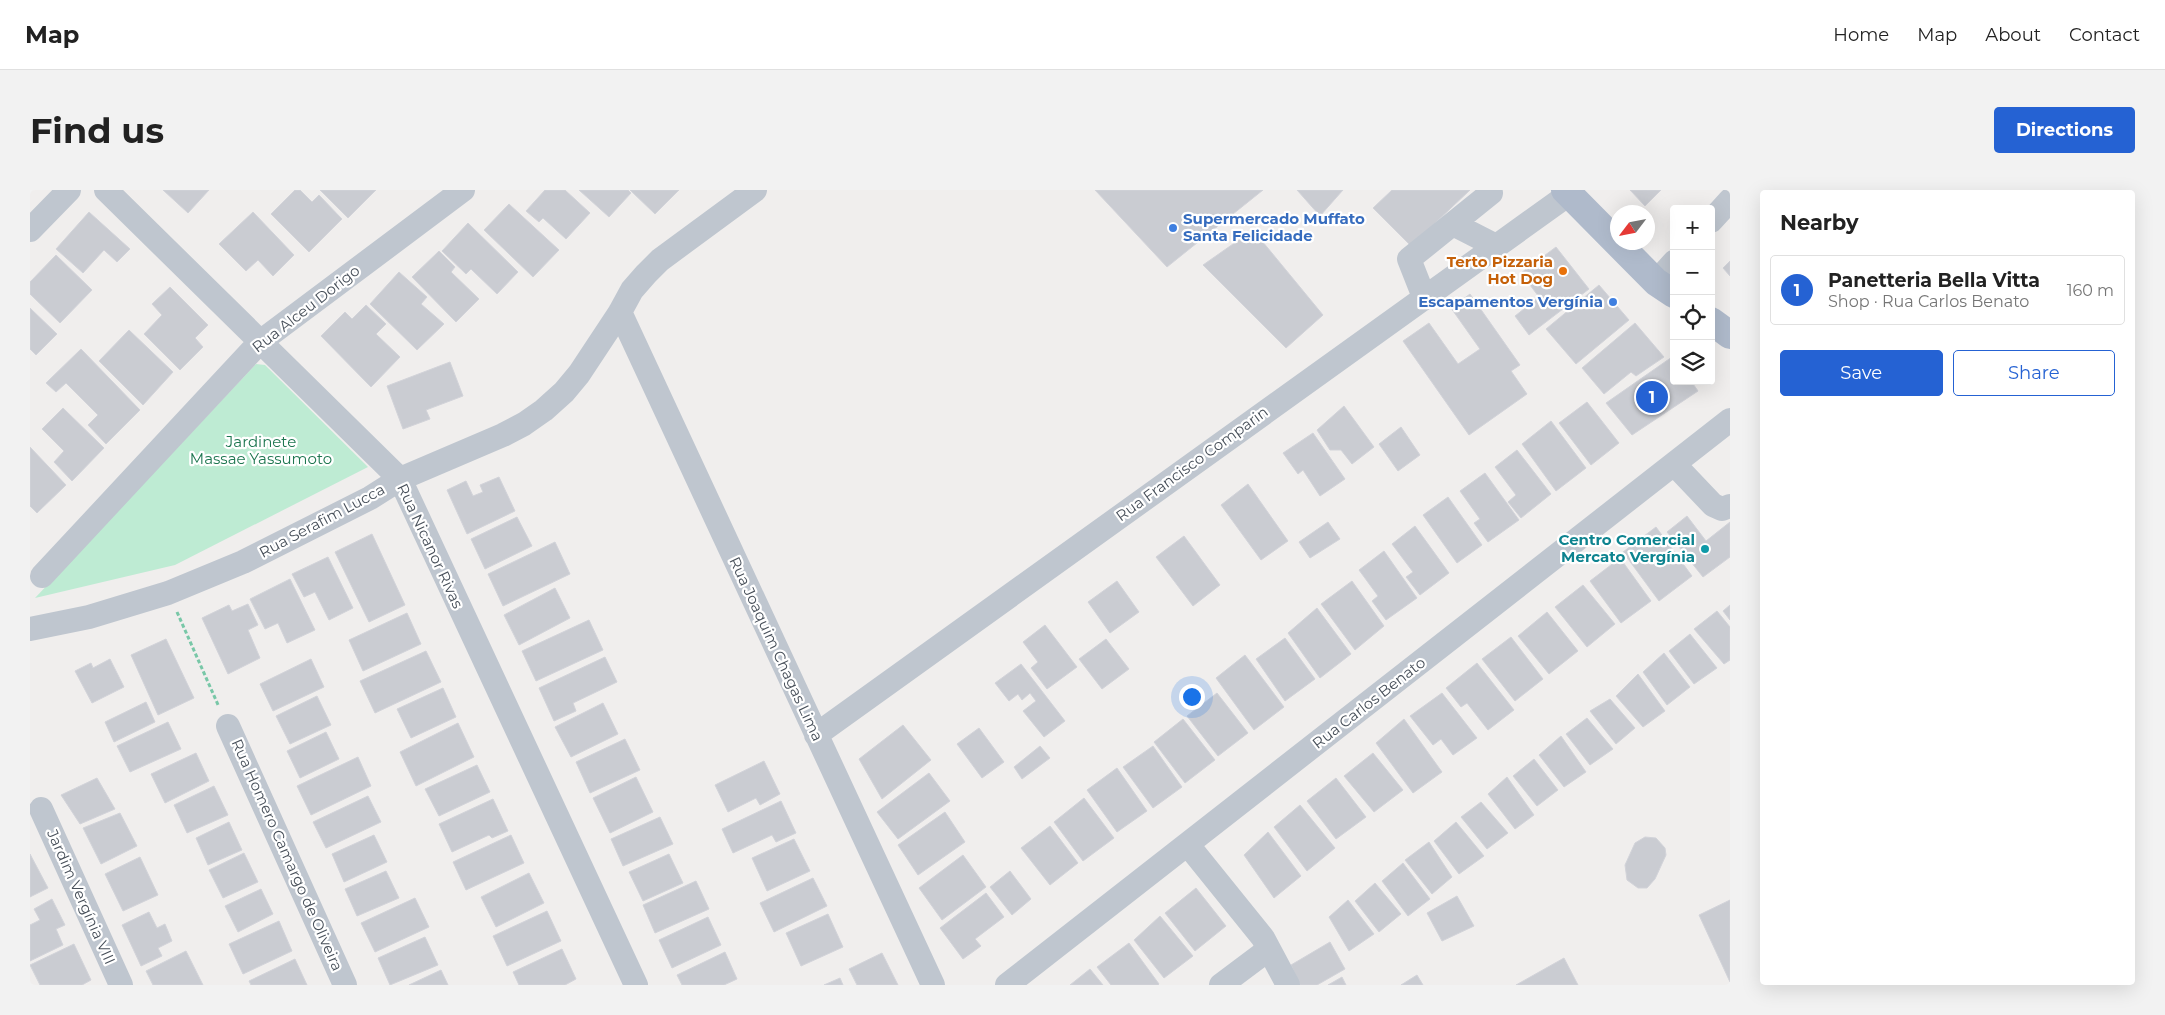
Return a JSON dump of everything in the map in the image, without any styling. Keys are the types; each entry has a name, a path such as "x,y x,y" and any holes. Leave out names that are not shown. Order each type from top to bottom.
{"main road":[{"path":"1567,192 1668,279"},
{"path":"1715,325 1730,335"}],"street":[{"path":"30,230 69,190"},
{"name":"Rua Nicanor Rivas","path":"106,190 400,479 636,985"},
{"name":"Rua Alceu Dorigo","path":"42,576 260,342 463,190"},
{"name":"Rua Serafim Lucca","path":"30,629 89,617 168,593 243,562 297,536 370,498 400,479 503,435 544,410 579,374 620,312 632,290 660,260 755,190"},
{"path":"1424,297 1409,259 1491,193 1488,190"},
{"name":"Rua Francisco Comparin","path":"816,734 1496,246 1567,192"},
{"path":"1715,217 1730,200"},
{"path":"1453,224 1496,246"},
{"name":"Rua Joaquim Chagas Lima","path":"620,312 933,985"},
{"name":"Rua Carlos Benato","path":"1007,985 1730,420"},
{"path":"1674,464 1712,506 1722,509 1730,506"},
{"name":"Rua Homero Camargo de Oliveira","path":"228,726 345,985"},
{"name":"Jardim Vergínia VIII","path":"41,809 120,985"},
{"path":"1188,845 1269,948 1288,985"},
{"path":"1221,985 1269,948"}],"path":[{"path":"168,593 228,726"}],"green space":[{"name":"Jardinete Massae Yassumoto","path":"256,364 265,365 368,467 175,565 35,598"}],"building":[{"path":"163,190 209,190 188,213"},
{"path":"295,190 300,190 312,202 319,195 342,219 309,252 271,214"},
{"path":"320,190 376,190 348,218"},
{"path":"545,190 565,190 590,213 566,239 543,218 539,222 526,211"},
{"path":"579,190 628,190 631,193 609,217"},
{"path":"630,190 679,190 655,214"},
{"name":"Supermercado Muffato Santa Felicidade","path":"1095,190 1263,190 1167,267"},
{"path":"1297,190 1343,190 1320,216"},
{"path":"1392,190 1470,190 1411,246 1373,208"},
{"path":"1630,190 1661,190 1646,205"},
{"path":"509,204 559,250 533,277 484,230"},
{"path":"89,212 130,249 117,262 104,250 83,273 56,249"},
{"path":"253,212 294,255 273,276 258,260 246,271 219,244"},
{"path":"468,223 518,272 497,294 471,269 466,274 442,251"},
{"path":"1253,230 1323,315 1286,348 1203,265"},
{"path":"1556,247 1589,289 1529,335 1515,316 1539,297 1521,273"},
{"path":"439,251 455,267 451,272 479,299 456,322 412,277"},
{"path":"56,255 92,290 60,323 30,294 30,282"},
{"path":"1730,261 1730,276 1723,268"},
{"path":"399,272 427,297 421,304 444,324 417,350 370,304"},
{"path":"1599,285 1629,320 1576,364 1546,329"},
{"path":"170,287 208,325 195,338 203,347 180,370 144,334 162,315 152,304"},
{"path":"1470,294 1520,365 1511,371 1527,394 1469,435 1403,341 1429,323 1458,364 1480,349 1451,308"},
{"path":"366,305 386,324 376,334 400,357 371,387 321,336 345,312 352,319"},
{"path":"30,308 57,334 36,355 30,349"},
{"path":"1635,323 1664,357 1636,376 1631,372 1604,394 1582,368"},
{"path":"129,330 173,372 143,405 99,361"},
{"path":"81,349 140,410 106,444 88,425 98,415 66,383 56,392 46,383"},
{"path":"1670,358 1670,385 1694,385 1698,391 1632,435 1606,403"},
{"path":"450,362 463,396 426,410 430,419 403,429 387,386"},
{"path":"1587,402 1619,443 1591,465 1559,423"},
{"path":"1344,406 1374,447 1352,464 1341,450 1330,450 1317,430"},
{"path":"63,408 104,448 72,481 54,462 64,451 42,429"},
{"path":"1551,421 1586,468 1556,491 1522,444"},
{"path":"1401,427 1420,455 1398,471 1379,444"},
{"path":"1313,433 1345,479 1320,496 1303,470 1298,474 1283,453"},
{"path":"30,447 66,485 37,513 30,506"},
{"path":"1517,450 1551,494 1521,518 1508,502 1516,495 1495,467"},
{"path":"1485,473 1519,520 1488,542 1474,523 1480,519 1460,491"},
{"path":"499,477 515,511 467,534 447,490 466,481 473,496 483,492 480,485"},
{"path":"1248,484 1288,541 1261,560 1221,505"},
{"path":"1448,497 1482,545 1457,563 1423,515"},
{"name":"Centro Comercial Mercato Vergínia","path":"1687,516 1706,541 1730,522 1730,557 1703,577 1667,532"},
{"path":"517,517 532,546 485,569 471,539"},
{"path":"1328,522 1340,539 1310,558 1299,542"},
{"path":"1415,526 1449,573 1420,595 1406,577 1413,572 1392,544"},
{"path":"1656,527 1692,576 1659,601 1623,552"},
{"path":"372,534 405,605 369,622 335,552"},
{"path":"1184,536 1220,585 1193,606 1156,557"},
{"path":"555,542 570,574 503,606 488,574"},
{"path":"1384,551 1417,598 1386,620 1372,601 1378,596 1359,570"},
{"path":"328,557 353,608 329,620 315,592 304,597 292,574"},
{"path":"1620,558 1651,601 1621,623 1590,581"},
{"path":"290,579 315,630 287,643 278,623 265,629 250,599"},
{"path":"1117,581 1139,612 1110,633 1088,602"},
{"path":"1352,581 1384,626 1355,650 1321,604"},
{"path":"1583,585 1615,624 1587,647 1555,607"},
{"path":"555,588 570,618 519,645 504,615"},
{"path":"248,604 258,625 248,630 260,658 228,674 202,618 229,605 232,611"},
{"path":"1730,605 1730,620 1723,611"},
{"path":"1317,608 1351,654 1320,678 1288,633"},
{"path":"1717,611 1730,627 1730,660 1724,664 1694,629"},
{"path":"1547,612 1578,651 1549,674 1518,636"},
{"path":"407,613 421,644 363,671 349,640"},
{"path":"589,620 603,650 536,681 522,651"},
{"path":"1045,625 1077,667 1047,689 1031,668 1038,662 1023,642"},
{"path":"1690,634 1717,668 1694,684 1669,651"},
{"path":"1511,637 1543,679 1515,701 1482,659"},
{"path":"1285,638 1315,679 1285,701 1256,659"},
{"path":"166,639 194,698 158,715 131,655"},
{"path":"1106,639 1129,669 1102,689 1079,659"},
{"path":"426,651 441,682 375,713 360,681"},
{"path":"1664,653 1690,687 1667,705 1643,672"},
{"path":"1245,655 1284,707 1254,730 1216,678"},
{"path":"605,657 617,682 573,703 576,711 554,721 539,688"},
{"path":"110,659 124,687 92,703 75,671 91,663 93,668"},
{"path":"311,659 324,687 273,711 260,684"},
{"path":"1477,663 1514,710 1488,730 1467,703 1461,707 1446,688"},
{"path":"1021,664 1065,721 1044,737 1023,711 1036,701 1030,693 1022,700 1018,694 1009,701 995,683"},
{"path":"1638,674 1665,711 1643,727 1616,696"},
{"path":"443,688 456,717 411,738 397,709"},
{"path":"1217,693 1248,733 1218,756 1187,716"},
{"path":"1442,693 1477,738 1453,755 1441,739 1433,745 1410,716"},
{"path":"317,696 331,725 290,744 276,716"},
{"path":"1610,699 1635,728 1616,744 1590,711"},
{"path":"146,702 155,722 114,742 105,722"},
{"path":"603,703 618,734 571,757 555,727"},
{"path":"1587,718 1613,749 1590,765 1566,734"},
{"path":"1183,719 1215,760 1185,783 1154,742"},
{"path":"1404,719 1442,772 1413,793 1376,743"},
{"path":"168,722 181,749 130,772 117,746"},
{"path":"458,723 474,757 416,786 400,752"},
{"path":"903,725 931,760 882,799 859,759"},
{"path":"979,728 1004,762 982,778 957,744"},
{"path":"326,732 339,759 300,778 287,751"},
{"path":"1561,736 1586,772 1564,787 1539,755"},
{"path":"625,739 640,770 590,793 576,762"},
{"path":"1040,746 1050,758 1022,779 1014,767"},
{"path":"1153,746 1182,787 1153,808 1123,767"},
{"path":"196,753 209,781 165,803 151,774"},
{"path":"1373,753 1403,790 1374,812 1344,776"},
{"path":"358,757 371,786 311,815 297,786"},
{"path":"1534,759 1558,790 1537,806 1513,776"},
{"path":"764,761 780,794 760,805 756,798 728,812 715,785"},
{"path":"477,765 490,792 439,816 425,789"},
{"path":"1117,768 1147,811 1117,832 1087,790"},
{"path":"929,773 950,801 898,839 877,812"},
{"path":"636,777 653,812 610,833 593,798"},
{"path":"1507,777 1534,815 1515,829 1488,794"},
{"path":"97,778 115,809 80,824 61,795"},
{"path":"1336,778 1366,817 1336,839 1307,801"},
{"path":"214,786 228,815 187,833 174,805"},
{"path":"368,796 381,822 326,848 313,822"},
{"path":"1084,798 1114,838 1083,861 1054,822"},
{"path":"493,799 508,831 492,838 489,835 452,852 439,824"},
{"path":"781,801 796,833 776,842 772,835 733,853 722,829"},
{"path":"1481,802 1508,833 1487,849 1461,817"},
{"path":"1300,805 1335,848 1307,871 1274,827"},
{"path":"945,812 965,842 918,875 898,845"},
{"path":"120,813 137,846 101,864 83,828"},
{"path":"660,817 673,844 623,866 611,839"},
{"path":"229,822 242,850 208,865 196,838"},
{"path":"1456,822 1484,856 1459,874 1434,841"},
{"path":"1050,826 1078,863 1050,885 1021,848"},
{"path":"1268,832 1301,876 1274,898 1244,855"},
{"path":"374,835 387,862 344,882 332,854"},
{"path":"511,835 524,863 466,890 453,862"},
{"path":"1645,837 1656,838 1665,848 1666,855 1655,879 1647,888 1638,888 1627,880 1625,865 1635,843"},
{"path":"794,839 810,871 767,891 752,858"},
{"path":"1429,842 1452,877 1432,894 1405,860"},
{"path":"244,853 258,882 223,898 209,870"},
{"path":"30,854 48,888 30,897"},
{"path":"669,854 683,883 643,901 629,872"},
{"path":"963,855 986,887 942,920 919,888"},
{"path":"140,857 158,895 123,911 105,874"},
{"path":"1403,863 1430,899 1408,916 1382,881"},
{"path":"386,871 399,898 357,916 345,889"},
{"path":"1010,871 1031,899 1012,915 990,887"},
{"path":"529,873 544,903 496,927 481,897"},
{"path":"813,878 827,906 774,932 760,903"},
{"path":"696,881 709,909 655,933 643,905"},
{"path":"1375,883 1401,914 1379,932 1355,901"},
{"path":"1196,888 1226,926 1195,951 1165,913"},
{"path":"261,889 273,914 238,932 225,906"},
{"path":"986,893 1004,917 975,939 981,946 963,959 940,928"},
{"path":"1457,896 1474,926 1442,941 1427,913"},
{"path":"415,898 429,927 375,952 361,923"},
{"path":"52,899 65,925 56,929 63,945 30,961 30,925 40,920 34,909"},
{"path":"1348,900 1374,934 1349,951 1329,917"},
{"path":"1730,900 1730,982 1699,915"},
{"path":"547,911 561,941 507,966 493,936"},
{"path":"149,912 157,928 165,924 172,941 158,948 162,956 141,966 122,925"},
{"path":"828,914 843,947 801,966 786,933"},
{"path":"1160,916 1193,956 1164,978 1134,940"},
{"path":"708,917 721,945 672,968 659,940"},
{"path":"279,921 292,951 243,974 229,944"},
{"path":"425,937 438,965 390,985 378,958"},
{"path":"1330,942 1345,969 1317,985 1300,985 1291,965"},
{"path":"1129,943 1158,985 1111,985 1097,967"},
{"path":"74,944 91,980 82,985 40,985 30,965"},
{"path":"562,949 576,979 565,985 519,985 513,972"},
{"path":"186,951 203,985 153,985 146,971"},
{"path":"725,952 737,979 724,985 682,985 677,975"},
{"path":"882,953 898,985 857,985 849,969"},
{"path":"1564,958 1578,985 1516,985"},
{"path":"295,959 307,985 251,985 249,981"},
{"path":"1090,969 1103,985 1070,985"},
{"path":"441,970 448,985 409,985"},
{"path":"1417,975 1423,985 1401,985"},
{"path":"1342,977 1346,985 1328,985"},
{"path":"840,978 843,985 824,985"}],"place":[{"name":"Supermercado Muffato Santa Felicidade","path":"1173,228"},
{"name":"Terto Pizzaria Hot Dog","path":"1563,271"},
{"name":"Escapamentos Vergínia","path":"1613,302"},
{"name":"Panetteria Bella Vitta","path":"1652,397"},
{"name":"Centro Comercial Mercato Vergínia","path":"1705,549"}]}
